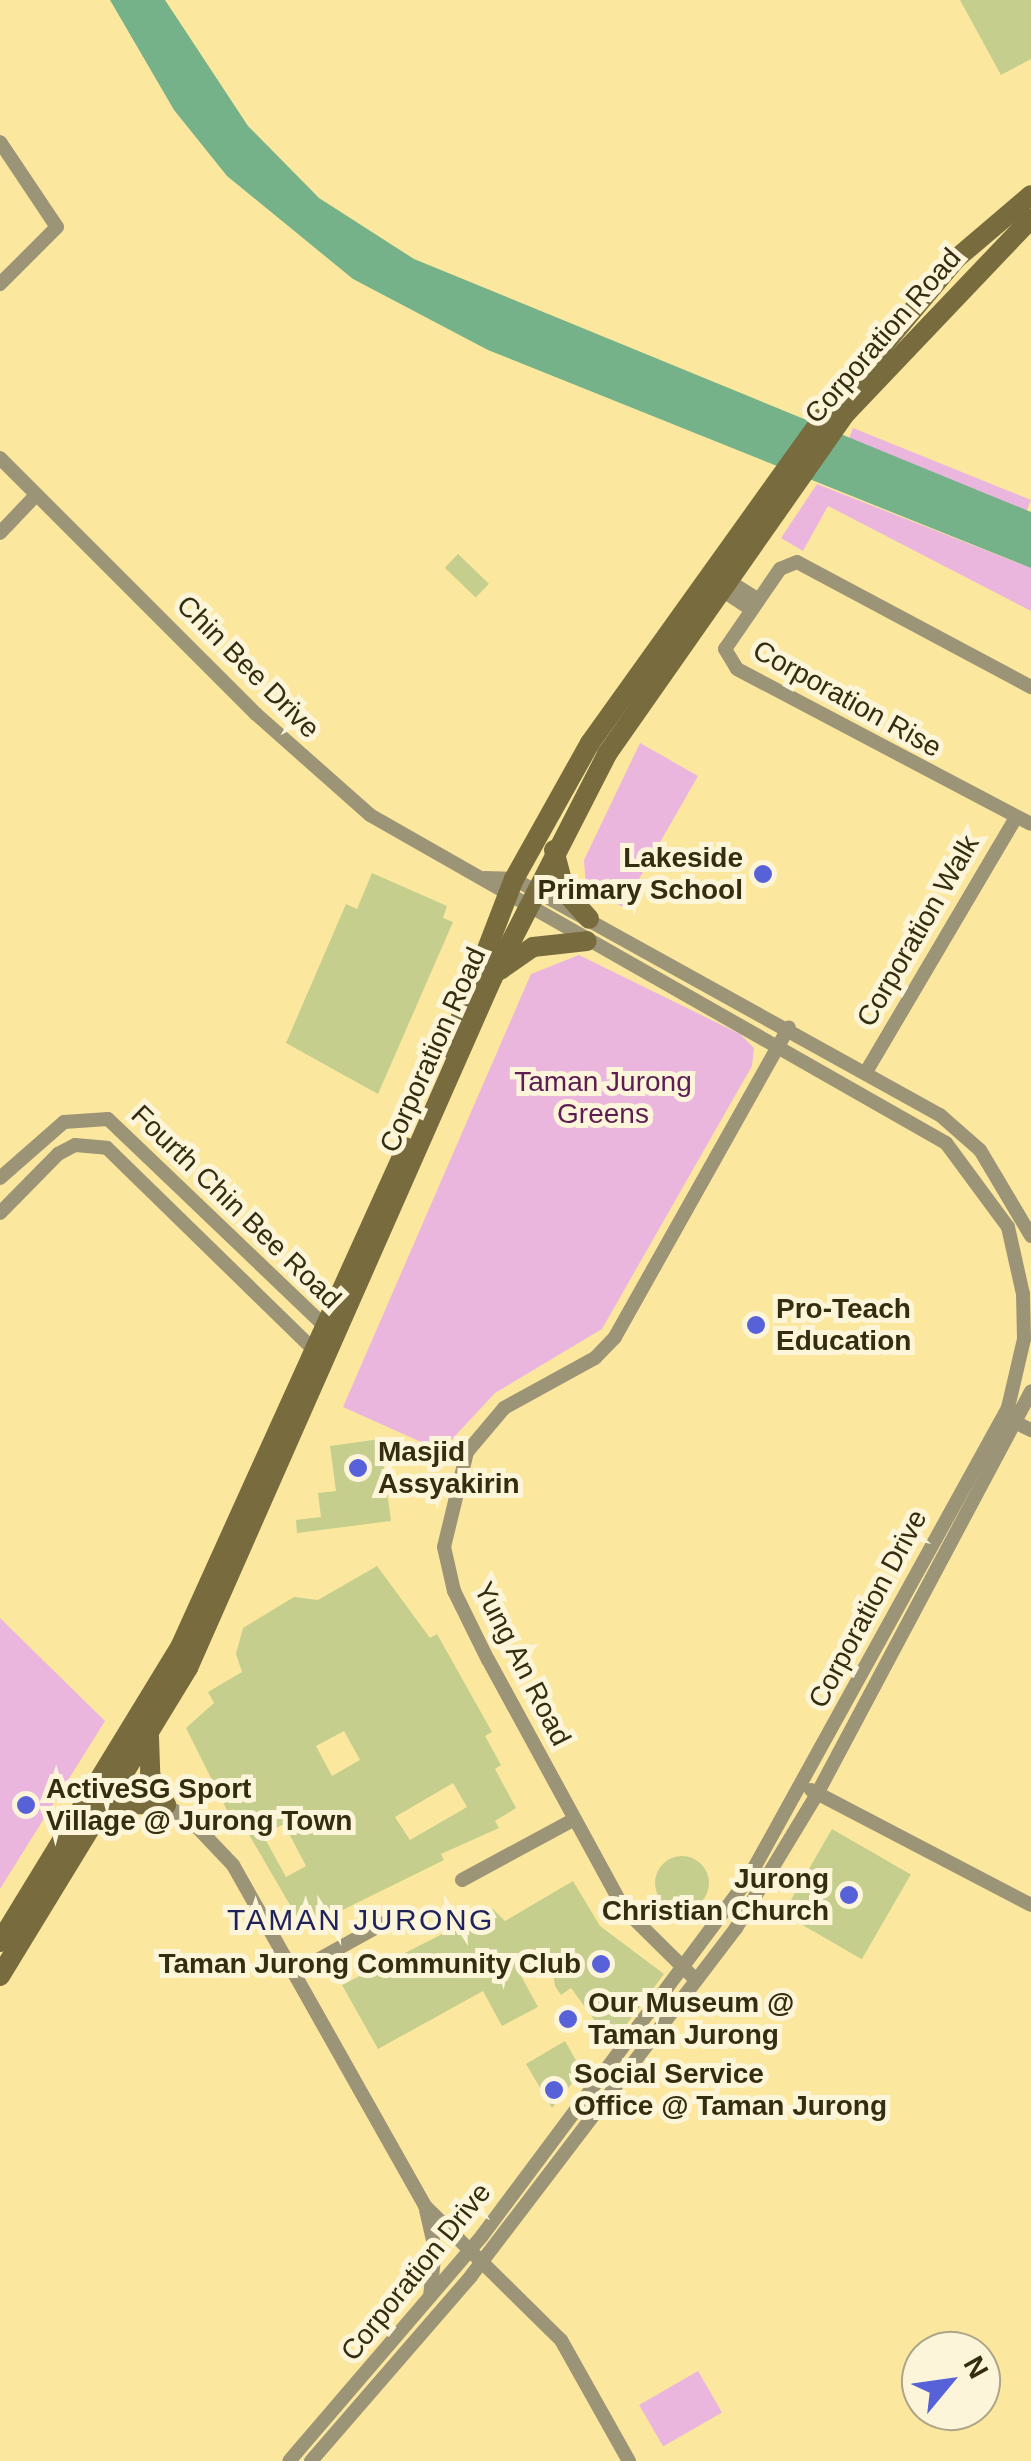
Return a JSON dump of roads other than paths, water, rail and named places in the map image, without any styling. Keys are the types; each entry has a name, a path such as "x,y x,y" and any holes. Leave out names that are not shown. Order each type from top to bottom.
{"main road":[{"name":"Corporation Road","path":"0,1942 117,1771 149,1734 188,1668 420,1120 510,889 653,669 831,421 957,258 1031,195"},
{"name":"Corporation Road","path":"831,421 1031,219"},
{"name":"Corporation Road","path":"330,1331 554,848 653,669 724,584 793,475"},
{"path":"554,848 565,892 590,919"},
{"path":"492,979 533,946 587,941"},
{"name":"Corporation Road","path":"0,1976 100,1814 117,1771 319,1356"},
{"path":"100,1814 128,1804 166,1805 150,1775 149,1734"}],"street":[{"path":"0,142 57,227 0,284"},
{"name":"Chin Bee Drive","path":"0,458 342,794 510,889"},
{"path":"0,533 36,495"},
{"name":"Corporation Rise","path":"995,808 730,665 727,642 780,569 797,562 1031,687"},
{"name":"Corporation Rise","path":"724,584 753,604"},
{"name":"Corporation Walk","path":"995,808 1031,824"},
{"name":"Corporation Walk","path":"866,1072 1016,816"},
{"name":"Corporation Drive","path":"289,2461 430,2298 476,2256 681,1966 748,1879 1019,1419 1024,1338 1022,1294 1008,1228 988,1192 924,1126 587,941 510,889"},
{"name":"Corporation Drive","path":"530,900 590,919 940,1115 980,1150 1031,1236"},
{"name":"Yung An Road","path":"696,1979 624,1909 454,1591 444,1547 454,1482 467,1452 504,1408 595,1358 615,1337 788,1028"},
{"name":"Fourth Chin Bee Road","path":"0,1178 64,1122 108,1119 330,1331"},
{"name":"Fourth Chin Bee Road","path":"0,1213 58,1154 75,1145 107,1148 319,1356"},
{"name":"Corporation Drive","path":"312,2461 696,1979 819,1790 1031,1391"},
{"path":"117,1771 166,1805 233,1865 424,2206 434,2248 430,2298"},
{"path":"804,1782 1031,1906"},
{"path":"819,1790 1031,1897"},
{"path":"462,1880 575,1818"},
{"path":"294,1973 388,1921"},
{"path":"424,2206 574,2358 628,2461"}],"place":[{"name":"Lakeside Primary School","path":"763,874"},
{"name":"Pro-Teach Education","path":"756,1325"},
{"name":"Masjid Assyakirin","path":"358,1468"},
{"name":"ActiveSG Sport Village @ Jurong Town","path":"26,1805"},
{"name":"Jurong Christian Church","path":"849,1895"},
{"name":"Taman Jurong Community Club","path":"601,1964"},
{"name":"Our Museum @ Taman Jurong","path":"568,2019"},
{"name":"Social Service Office @ Taman Jurong","path":"554,2090"}],"district":[{"name":"TAMAN JURONG","path":"361,1920"}],"park label":[{"name":"Taman Jurong Greens","path":"603,1098"}]}
